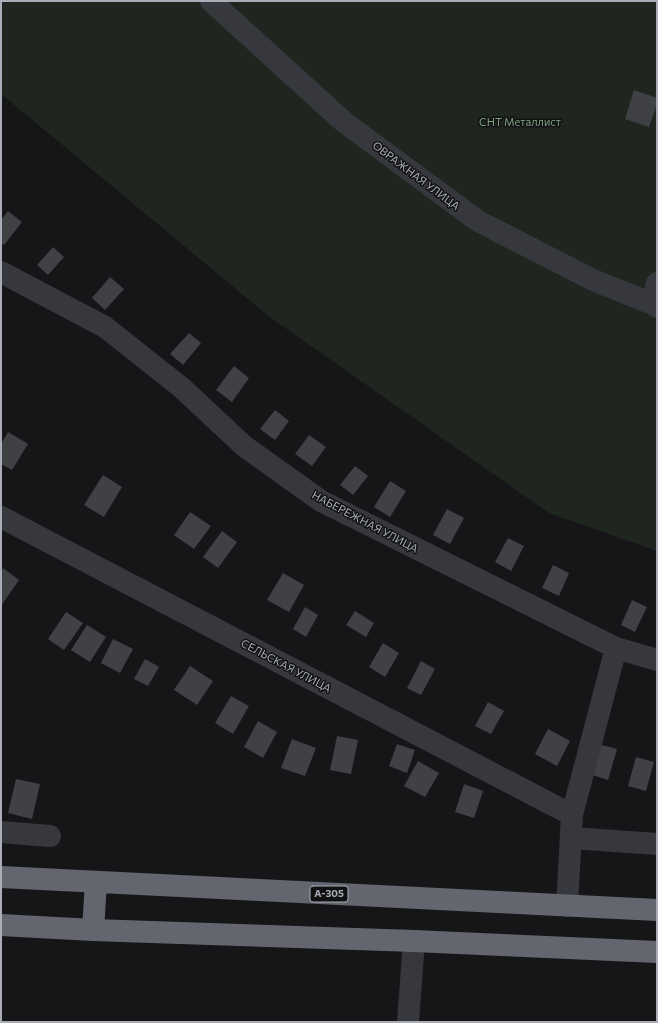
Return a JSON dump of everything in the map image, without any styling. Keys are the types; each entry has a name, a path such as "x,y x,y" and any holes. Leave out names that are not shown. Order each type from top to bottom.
{"highway":[{"name":"А-305","path":"1,877 657,910"},
{"path":"93,930 96,882"},
{"path":"1,925 93,930 414,941 657,952"}],"street":[{"name":"ОВРАЖНАЯ УЛИЦА","path":"211,1 344,122 478,221 592,280 656,298"},
{"name":"НАБЕРЕЖНАЯ УЛИЦА","path":"1,272 105,327 182,388 244,446 321,501 616,648 657,660"},
{"name":"СЕЛЬСКАЯ УЛИЦА","path":"1,517 572,815"},
{"path":"568,906 572,815 616,648"},
{"path":"1,832 50,836"},
{"path":"572,838 657,844"},
{"path":"408,1022 414,941"}],"green space":[{"name":"СНТ Металлист","path":"1,1 657,1 657,551 549,513 271,318 1,94"}],"building":[{"path":"634,90 657,98 657,104 649,127 625,119"},
{"path":"8,211 22,222 4,245 1,243 1,220"},
{"path":"53,247 64,257 48,275 37,265"},
{"path":"110,277 124,289 105,310 92,298"},
{"path":"189,333 201,343 183,365 170,354"},
{"path":"234,366 249,378 232,402 216,390"},
{"path":"275,410 289,421 275,440 260,429"},
{"path":"8,432 28,444 12,470 1,464 1,444"},
{"path":"309,435 326,447 312,466 295,454"},
{"path":"355,466 368,476 353,495 340,485"},
{"path":"103,475 122,487 104,517 84,505"},
{"path":"390,481 406,491 390,517 374,507"},
{"path":"447,509 464,518 450,544 433,535"},
{"path":"190,512 211,526 194,549 174,535"},
{"path":"222,531 237,542 218,568 203,557"},
{"path":"508,538 524,546 511,571 495,562"},
{"path":"553,565 569,573 559,596 542,588"},
{"path":"3,568 19,580 1,606 1,572"},
{"path":"283,573 304,585 289,612 267,600"},
{"path":"632,600 647,607 635,632 621,625"},
{"path":"305,607 318,615 306,637 293,629"},
{"path":"355,611 374,623 366,637 346,625"},
{"path":"66,612 83,623 64,650 48,639"},
{"path":"87,625 106,637 90,662 71,650"},
{"path":"113,639 133,649 120,673 101,663"},
{"path":"383,643 399,653 385,677 369,667"},
{"path":"145,659 159,667 148,686 134,679"},
{"path":"421,661 435,669 421,695 407,688"},
{"path":"190,666 213,681 197,705 174,690"},
{"path":"231,696 249,706 233,734 215,723"},
{"path":"488,702 504,711 491,734 475,726"},
{"path":"258,721 277,732 263,758 244,747"},
{"path":"548,729 570,741 557,766 535,754"},
{"path":"337,736 358,740 351,774 330,770"},
{"path":"292,739 316,748 305,776 281,768"},
{"path":"397,744 415,750 407,773 389,766"},
{"path":"598,744 617,749 608,780 589,774"},
{"path":"636,757 654,762 646,791 628,786"},
{"path":"418,761 439,773 425,797 404,786"},
{"path":"16,779 40,784 32,819 8,813"},
{"path":"464,784 483,791 474,818 455,812"}]}
